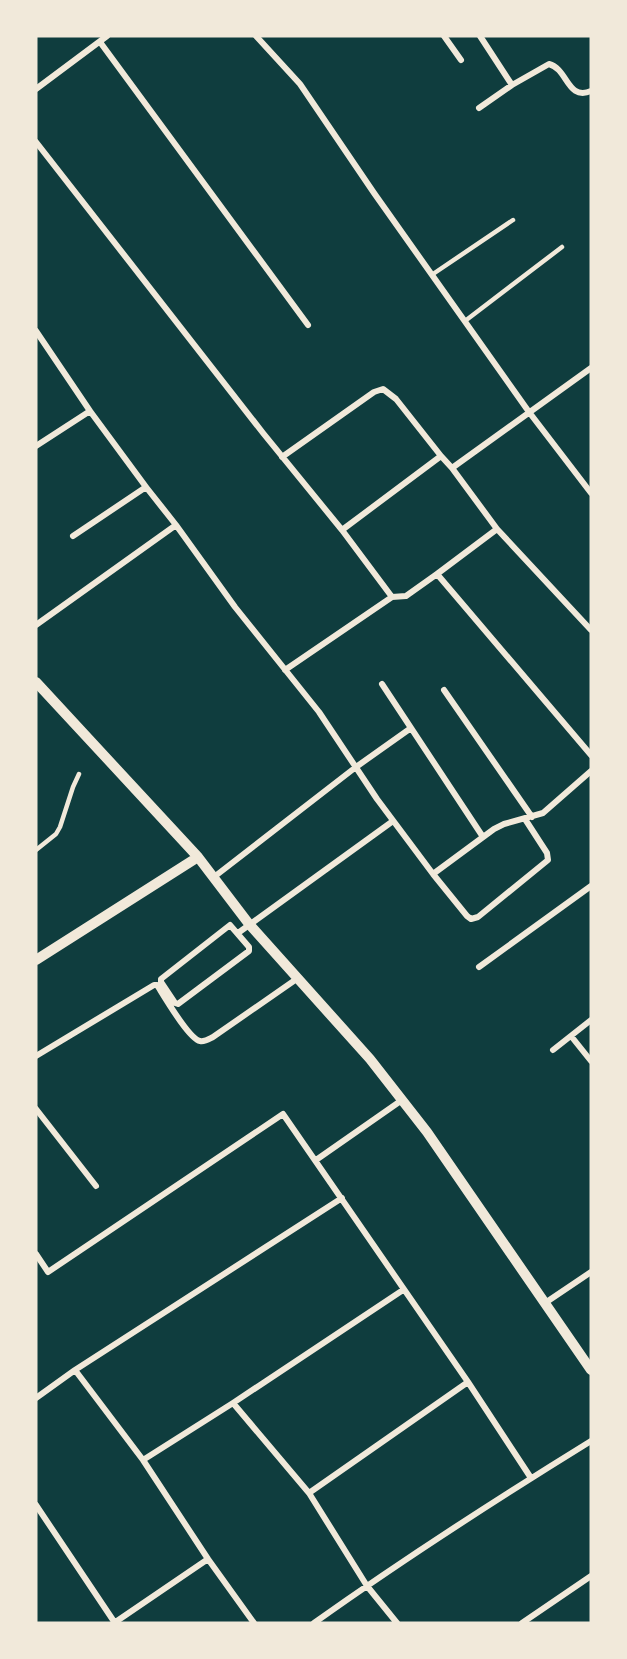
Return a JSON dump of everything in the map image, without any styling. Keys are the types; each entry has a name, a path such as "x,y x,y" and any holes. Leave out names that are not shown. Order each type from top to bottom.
{"street":[{"path":"36,89 107,36"},
{"path":"269,36 258,39 300,84 529,412 591,493"},
{"path":"444,36 461,60"},
{"path":"480,36 512,85"},
{"path":"100,42 308,326"},
{"path":"479,108 512,85 549,64 556,67 578,93 591,91"},
{"path":"36,142 282,457 342,530 392,597"},
{"path":"36,331 90,411 146,487 235,607 319,712 414,849 471,919 478,917 548,860 547,853 525,819"},
{"path":"452,468 591,368"},
{"path":"282,457 374,392 384,389 396,399 452,468 497,529 591,630"},
{"path":"36,446 90,411"},
{"path":"342,530 441,456"},
{"path":"73,536 146,487"},
{"path":"36,625 176,525"},
{"path":"285,670 392,597 406,596 497,529"},
{"path":"437,574 591,755"},
{"path":"36,682 198,857 249,924 370,1059 427,1132 591,1370"},
{"path":"382,684 483,837"},
{"path":"444,690 532,817"},
{"path":"214,877 356,767 411,728"},
{"path":"433,874 504,824 532,817 548,809 591,771"},
{"path":"238,933 393,820"},
{"path":"36,960 198,857"},
{"path":"479,967 591,886"},
{"path":"36,1056 154,985 162,988 178,1004 249,951 249,947 230,925 160,979 162,988 188,1031 198,1041 202,1042 213,1037 298,978"},
{"path":"553,1050 591,1020"},
{"path":"571,1036 591,1061"},
{"path":"316,1160 402,1100"},
{"path":"36,1109 96,1186"},
{"path":"36,1254 48,1272 283,1114 531,1478"},
{"path":"36,1398 75,1370 342,1198"},
{"path":"545,1303 591,1272"},
{"path":"143,1460 403,1290"},
{"path":"75,1370 143,1460 208,1559 254,1623"},
{"path":"309,1493 468,1383"},
{"path":"233,1403 309,1493 367,1586 398,1623"},
{"path":"314,1623 531,1478 591,1441"},
{"path":"36,1505 115,1623 208,1559"},
{"path":"522,1623 591,1577"}],"lane":[{"path":"433,274 513,220"},
{"path":"465,321 562,247"},
{"path":"36,850 56,834 60,827 79,774"}]}
